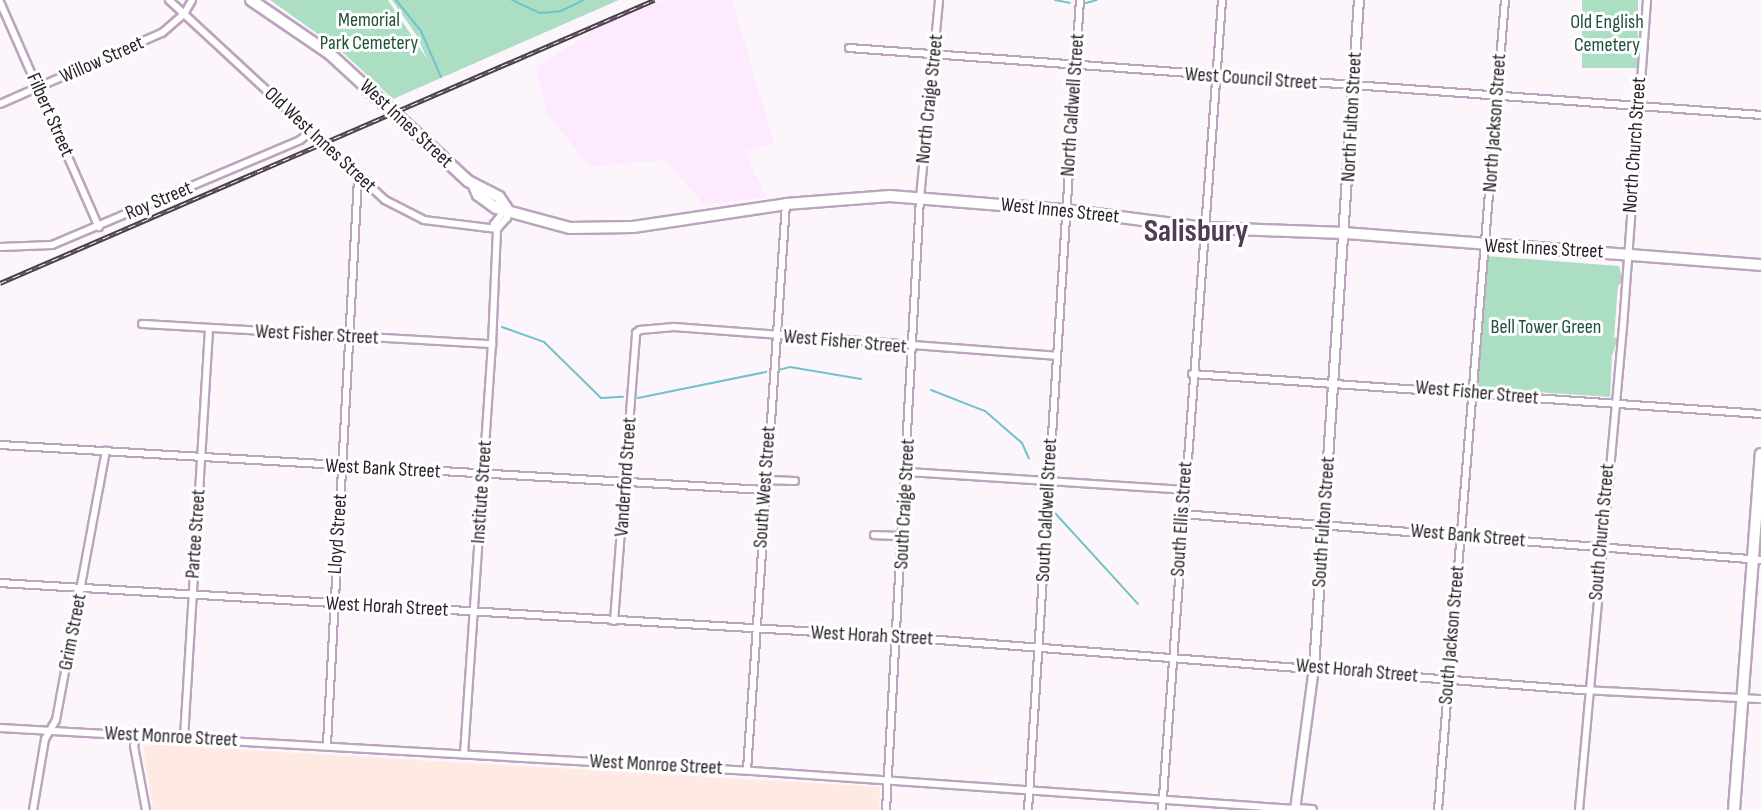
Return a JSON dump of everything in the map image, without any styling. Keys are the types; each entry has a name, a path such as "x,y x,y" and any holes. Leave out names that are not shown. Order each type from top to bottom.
{"main road":[{"name":"West Innes Street","path":"251,0 330,54 474,186 499,197 507,209 548,224 594,229 633,228 786,204 860,197 920,198 1065,210 1205,228 1346,233 1484,246 1627,254 1761,265"},
{"path":"1734,810 1757,559 1761,454"}],"street":[{"name":"Old West Innes Street","path":"169,0 311,132 358,179 399,210 424,220 497,229"},
{"name":"Willow Street","path":"0,104 162,33 184,14 192,0"},
{"name":"North Craige Street","path":"920,198 939,0"},
{"name":"North Caldwell Street","path":"1065,210 1080,0"},
{"name":"South Ellis Street","path":"1162,810 1192,374 1222,0"},
{"name":"North Fulton Street","path":"1346,233 1359,0"},
{"name":"North Jackson Street","path":"1484,246 1504,0"},
{"name":"North Church Street","path":"1627,254 1647,0"},
{"name":"Filbert Street","path":"0,2 99,227"},
{"name":"West Council Street","path":"849,48 1076,64 1216,77 1761,115"},
{"name":"Roy Street","path":"0,247 52,245 99,227 311,132"},
{"name":"Lloyd Street","path":"327,744 358,179"},
{"name":"South Craige Street","path":"886,810 895,637 908,472 920,198"},
{"name":"South West Street","path":"747,770 774,336 786,204"},
{"name":"Institute Street","path":"464,754 492,344 497,229 494,224 497,216 507,209"},
{"name":"South Caldwell Street","path":"1028,810 1065,210"},
{"name":"South Fulton Street","path":"1295,809 1314,667 1346,233"},
{"name":"South Jackson Street","path":"1438,810 1484,246"},
{"name":"South Church Street","path":"1579,810 1627,254"},
{"name":"West Fisher Street","path":"142,324 492,344"},
{"name":"West Fisher Street","path":"636,333 674,327 912,347 1056,356"},
{"name":"Partee Street","path":"184,738 208,329"},
{"name":"Vanderford Street","path":"614,621 636,333"},
{"name":"West Fisher Street","path":"1192,374 1761,414"},
{"name":"West Bank Street","path":"0,445 343,467 765,490"},
{"name":"Grim Street","path":"33,810 45,739 51,730 81,588 106,452"},
{"path":"908,472 1184,490"},
{"path":"766,480 795,481"},
{"name":"West Bank Street","path":"1182,514 1324,523 1757,559"},
{"path":"874,535 904,536"},
{"name":"West Horah Street","path":"0,583 1039,646 1589,690 1761,699"},
{"name":"West Monroe Street","path":"0,728 327,744 747,770 1312,810"},
{"path":"136,734 146,810"}],"shaded area":[{"path":"663,0 732,0 774,143 745,152 767,197 704,205 665,160 590,167 547,114 536,67 606,23"},
{"path":"143,744 880,787 879,810 153,810"}],"green space":[{"name":"Memorial Park Cemetery","path":"270,0 388,0 427,59 417,36 392,0 619,0 393,99 339,49"},
{"name":"Old English Cemetery","path":"1582,0 1638,0 1638,68 1582,68"},
{"name":"Bell Tower Green","path":"1486,256 1619,266 1623,281 1618,286 1614,338 1619,336 1612,355 1610,397 1475,388"}],"waterway":[{"path":"396,0 421,31 441,77"},
{"path":"512,0 540,13 561,11 584,0"},
{"path":"1055,0 1070,3"},
{"path":"1086,3 1097,0"},
{"path":"502,327 544,342 601,398 623,397"},
{"path":"778,370 790,367 861,379"},
{"path":"638,398 766,372"},
{"path":"931,390 985,411 1022,443 1029,459"},
{"path":"1055,513 1138,604"}],"railway":[{"path":"0,283 654,0"}],"district":[{"name":"Salisbury","path":"1196,232"}]}
